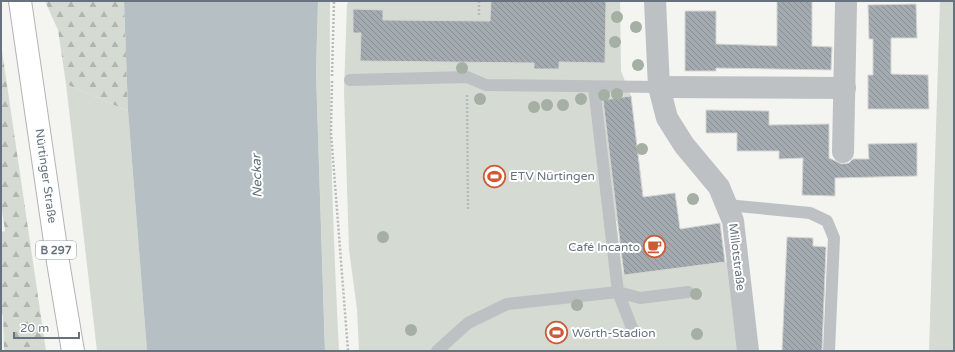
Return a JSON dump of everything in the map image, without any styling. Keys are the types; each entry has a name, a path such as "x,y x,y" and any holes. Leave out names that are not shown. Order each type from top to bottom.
{"main road":[{"name":"Nürtinger Straße","path":"20,1 58,262 73,351"}],"street":[{"name":"Millotstraße","path":"655,1 659,87 667,118 684,145 719,188 733,221 748,351"},
{"path":"842,152 845,88 846,4"},
{"path":"659,87 845,88"}],"lane":[{"path":"350,80 467,77 486,85 659,87"},
{"path":"594,87 618,292 632,328"},
{"path":"726,205 810,213 828,221 834,238 829,351"},
{"path":"437,351 468,323 507,304 618,292 640,298 688,292"}],"path":[{"path":"334,1 330,133 348,351"},
{"path":"479,1 479,15"},
{"path":"467,77 468,211"}],"green space":[{"path":"45,1 124,1 128,111 66,84 58,30"},
{"path":"318,1 330,1 332,176 339,351 325,351 316,72"},
{"name":"ETV Nürtingen","path":"349,1 620,1 621,71 631,96 646,217 616,221 623,275 728,262 738,351 359,351 357,309 349,250 344,91 347,4"},
{"path":"940,1 954,1 954,351 929,351"},
{"path":"1,44 46,351 4,351 3,315 1,312 1,232 5,231 1,204"},
{"path":"66,84 128,111 147,351 97,351"}],"water":[{"name":"Neckar","path":"124,1 318,1 316,72 325,351 147,351 128,111"}],"building":[{"path":"491,1 606,1 605,63 559,62 559,69 534,69 534,63 360,61 361,33 353,33 353,9 383,10 383,20 490,21"},
{"path":"777,1 812,1 812,46 832,47 831,70 716,68 716,71 685,71 685,11 716,11 716,44 777,46"},
{"path":"916,4 917,38 891,38 891,74 928,75 929,109 868,109 868,75 873,75 873,39 869,39 868,5"},
{"path":"631,96 643,197 675,193 680,229 720,223 725,262 624,275 603,100"},
{"path":"706,110 769,111 769,125 829,124 829,158 842,164 849,163 853,159 869,159 868,144 917,143 917,176 835,178 835,196 802,195 803,158 779,159 779,151 737,151 737,133 706,133"},
{"path":"787,237 813,238 813,246 826,247 822,351 782,351"}],"place":[{"name":"ETV Nürtingen","path":"494,176"},
{"name":"Café Incanto","path":"655,247"},
{"name":"Wörth-Stadion","path":"557,333"}]}
